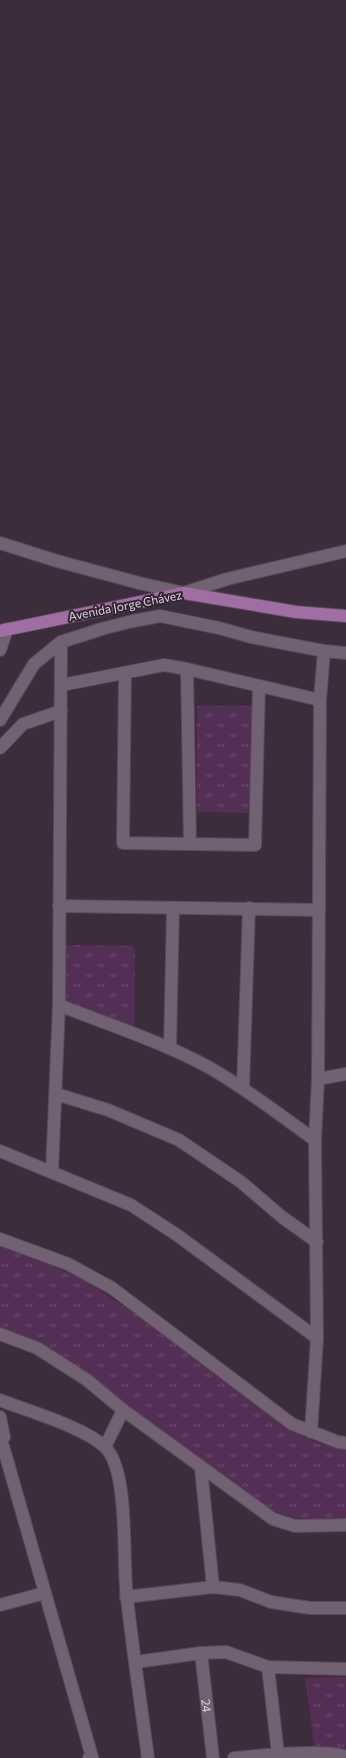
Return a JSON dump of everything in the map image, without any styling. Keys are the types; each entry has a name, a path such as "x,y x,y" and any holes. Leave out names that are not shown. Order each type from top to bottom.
{"main road":[{"name":"Avenida Jorge Chávez","path":"3,630 184,593 296,612 346,616"}],"street":[{"path":"0,542 57,561 139,583 184,593 226,579 346,551"},
{"path":"0,720 34,664 61,642 105,628 160,616 218,628 251,637 324,651 346,653"},
{"path":"0,650 3,630"},
{"path":"52,1172 59,1005 62,685 61,642"},
{"path":"311,1432 316,1338 317,1242 315,1140 318,1079 320,700 324,651"},
{"path":"62,685 164,665 320,700"},
{"path":"187,669 190,844"},
{"path":"125,673 123,843 255,845 259,686"},
{"path":"0,748 23,724 61,711"},
{"path":"59,906 173,909 249,908 319,910"},
{"path":"243,1088 249,908"},
{"path":"170,1048 173,909"},
{"path":"59,1005 170,1048 210,1068 243,1088 315,1140"},
{"path":"318,1079 346,1074"},
{"path":"56,1094 108,1110 179,1140 241,1182 282,1217 317,1242"},
{"path":"0,1151 131,1205 177,1235 316,1338"},
{"path":"0,1239 68,1264 112,1288 292,1424 338,1442 346,1443"},
{"path":"0,1334 37,1348 87,1380 123,1410 273,1519 295,1526 346,1526"},
{"path":"0,1400 83,1432 105,1447 116,1465 124,1520 126,1597 148,1758"},
{"path":"105,1447 123,1410"},
{"path":"0,1417 4,1442 92,1757 89,1758"},
{"path":"201,1468 213,1587"},
{"path":"126,1597 213,1587 240,1590 271,1602 310,1608 346,1608"},
{"path":"0,1605 45,1593"},
{"path":"136,1662 201,1653 226,1652 268,1667 346,1669"},
{"name":"24","path":"201,1653 213,1758"},
{"path":"268,1667 278,1754"},
{"path":"234,1758 278,1754 323,1754 343,1755 346,1757"}],"green space":[{"path":"197,706 254,706 251,813 197,812"},
{"path":"63,945 132,946 135,949 134,1028 66,1002 61,995"},
{"path":"0,1245 81,1278 152,1325 288,1430 320,1444 346,1449 346,1519 322,1520 295,1518 265,1508 53,1351 27,1337 0,1327"},
{"path":"346,1677 346,1750 335,1747 315,1749 305,1678"}]}
